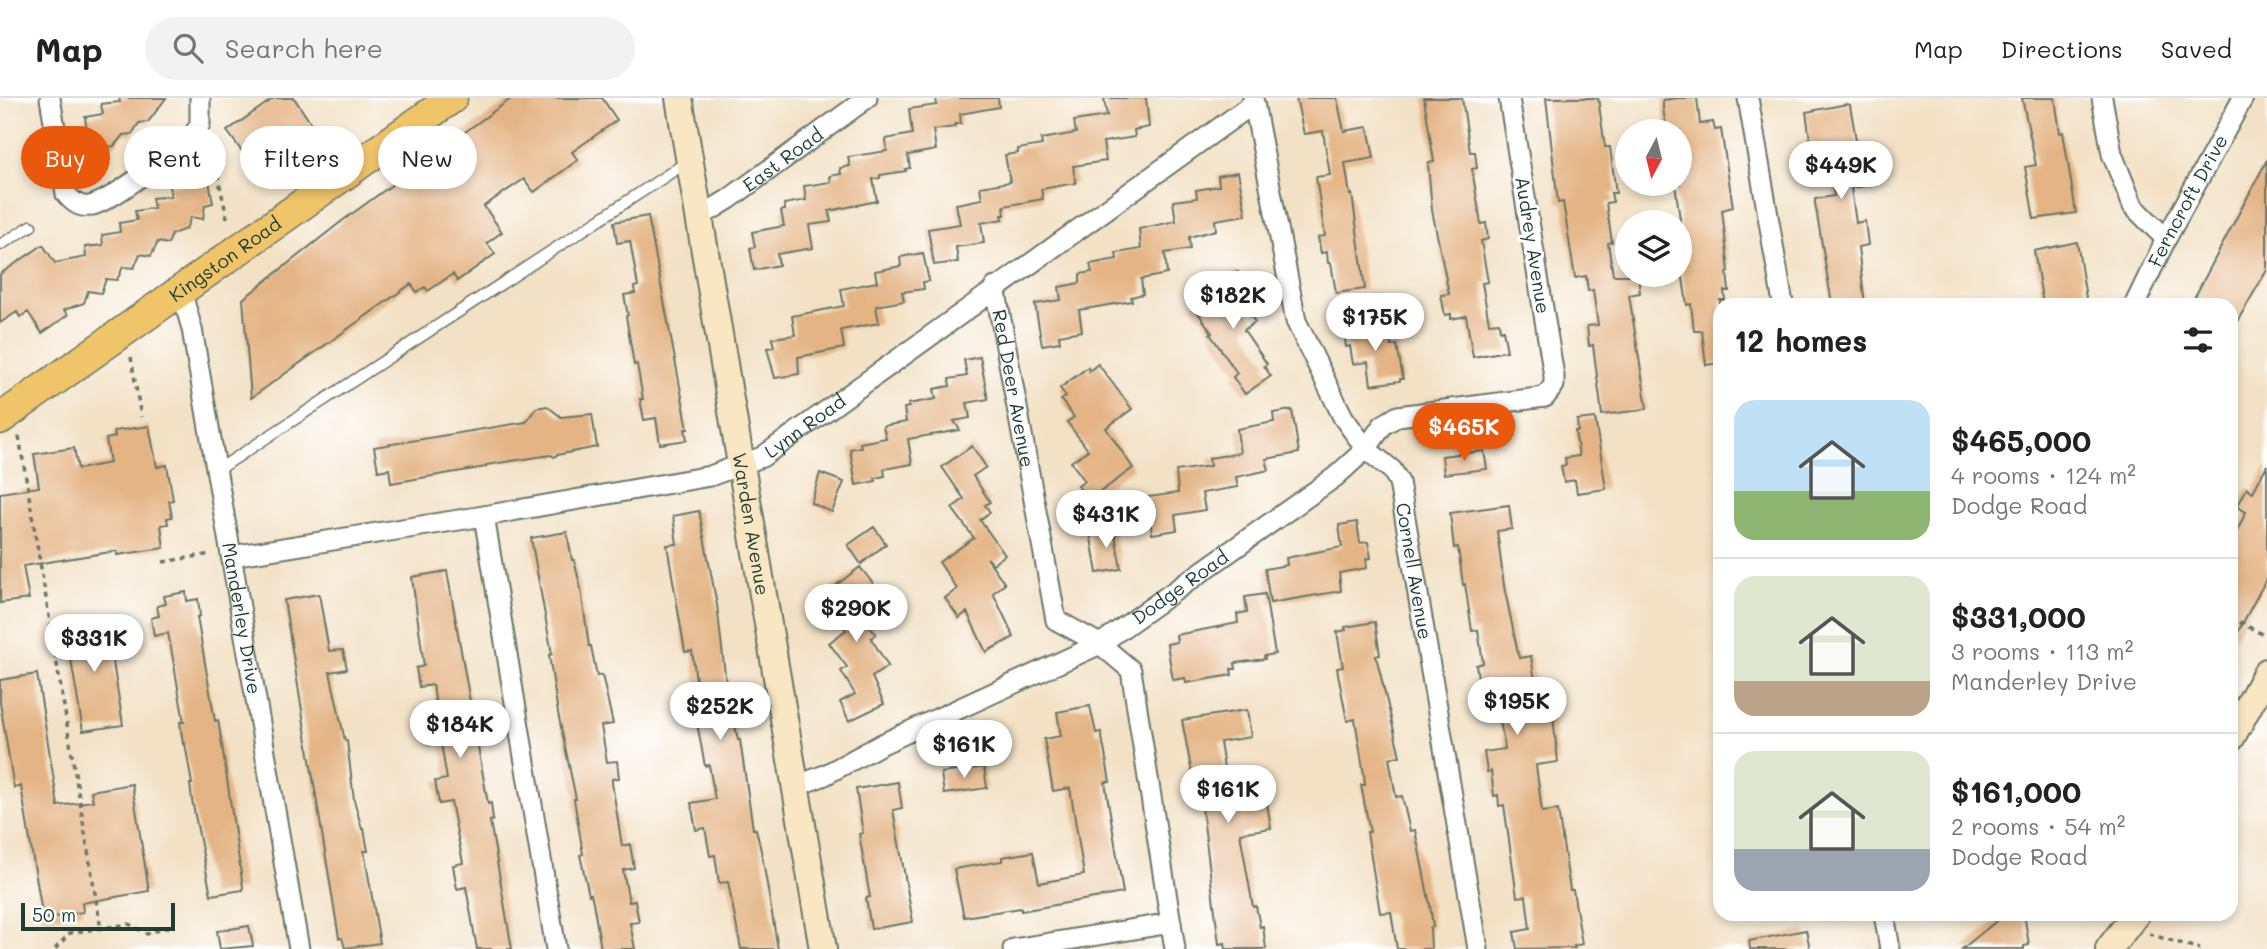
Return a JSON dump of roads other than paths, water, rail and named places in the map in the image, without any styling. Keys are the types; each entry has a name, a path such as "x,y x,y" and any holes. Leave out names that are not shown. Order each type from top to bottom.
{"main road":[{"name":"Kingston Road","path":"10,427 181,290 452,98"},
{"name":"Warden Avenue","path":"679,98 823,949"},
{"path":"2238,725 2267,672"},
{"path":"2109,949 2130,921"}],"street":[{"path":"50,98 66,194 74,203 88,207 107,200 192,138 200,124 200,98"},
{"name":"East Road","path":"698,218 729,199 867,98"},
{"name":"Audrey Avenue","path":"1509,98 1554,376 1554,385 1550,391"},
{"path":"1748,98 1782,298"},
{"path":"2102,98 2112,154 2133,206 2166,239"},
{"name":"Ferncroft Drive","path":"2137,298 2166,239 2244,98"},
{"name":"Lynn Road","path":"231,553 484,516 710,476 771,452 1254,100"},
{"name":"Cornell Avenue","path":"1254,100 1296,321 1343,417 1366,449 1392,470 1399,482 1478,949"},
{"name":"Red Deer Avenue","path":"995,288 1056,620 1100,644 1131,670 1175,949"},
{"name":"Manderley Drive","path":"181,290 192,329 299,949"},
{"name":"Dodge Road","path":"796,786 825,775 882,744 1100,644 1335,477 1366,449 1383,425 1398,416 1538,399 1545,397 1550,391"},
{"path":"484,516 556,949"},
{"path":"1885,921 1890,949"},
{"path":"1013,949 1171,923"}],"lane":[{"path":"215,471 690,160"},
{"path":"0,245 31,226"}]}
